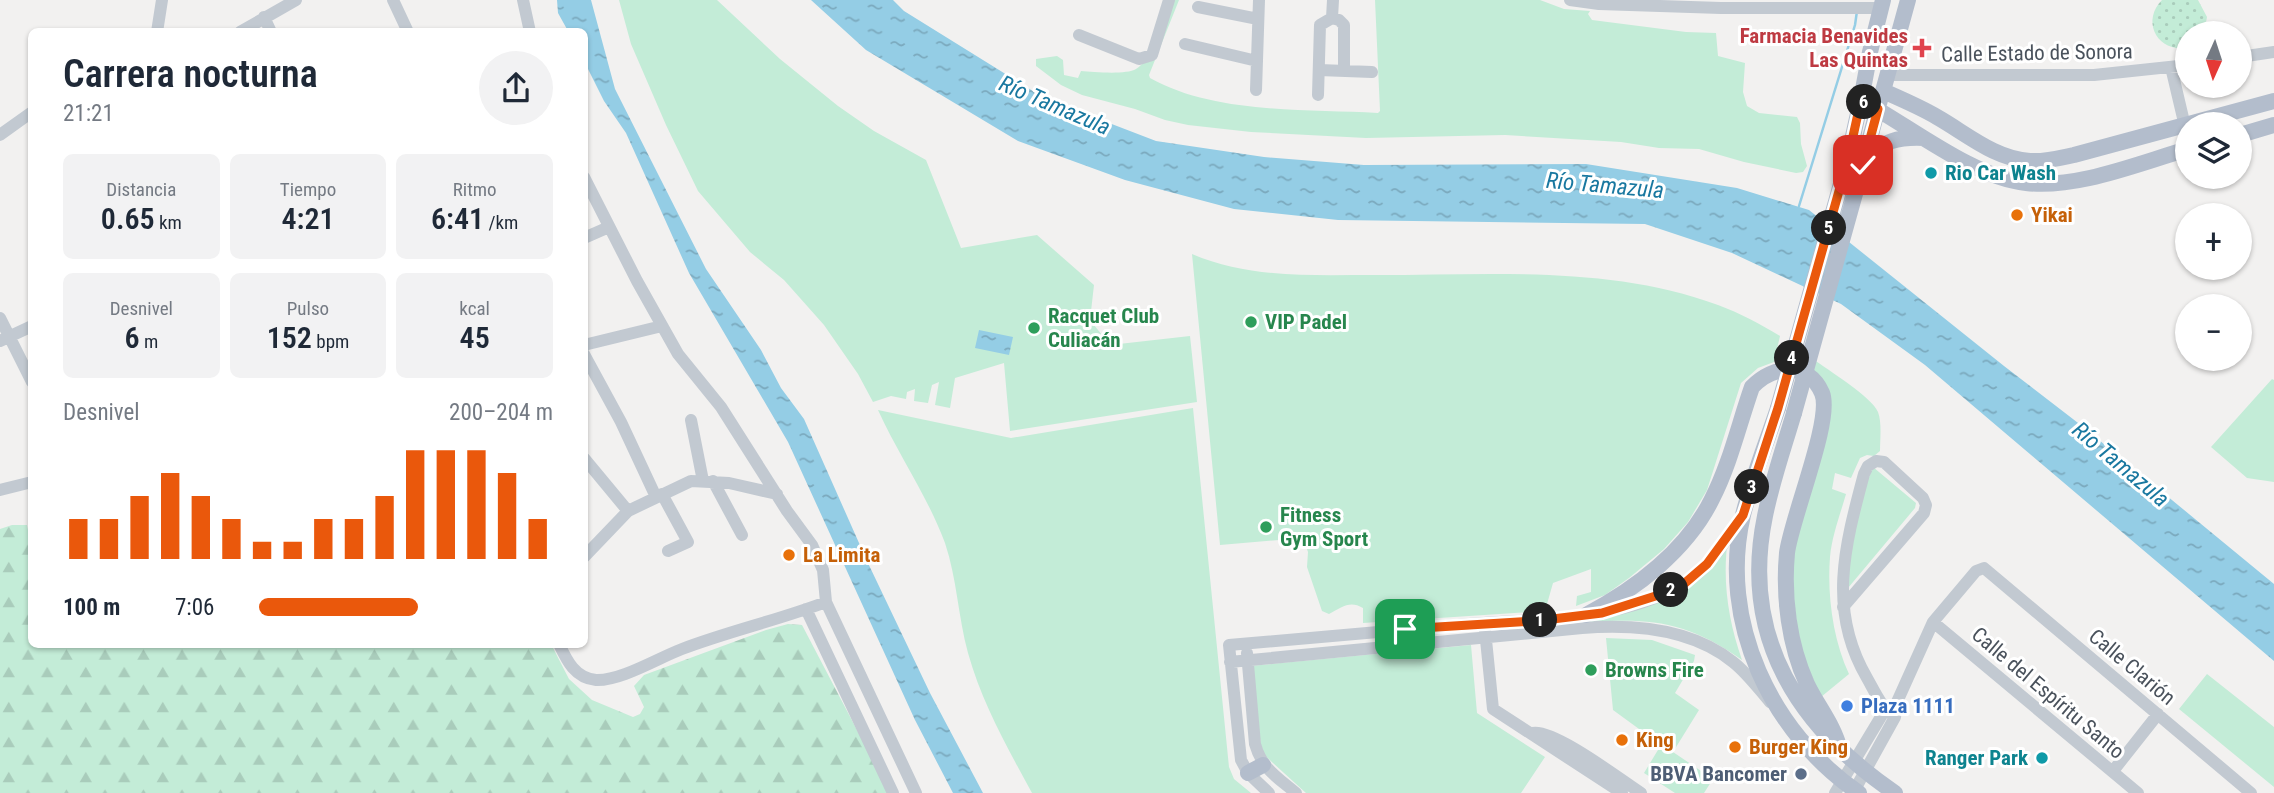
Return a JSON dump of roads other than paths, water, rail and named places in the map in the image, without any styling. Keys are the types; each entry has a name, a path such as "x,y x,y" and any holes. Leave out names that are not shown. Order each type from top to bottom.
{"main road":[{"path":"1895,793 1840,750 1800,704 1784,677 1765,627 1760,564 1765,519 1786,411 1859,161 1878,109 1908,0"},
{"path":"1859,161 1861,100 1878,5"},
{"path":"1864,83 1885,83 1990,150 2029,161 2074,155 2175,134"},
{"path":"1861,100 1923,138 1985,171 2008,180 2042,184 2064,183 2175,153"},
{"path":"2242,112 2274,101"},
{"path":"2252,131 2274,125"},
{"path":"1859,161 1886,142 1923,138"},
{"path":"1586,615 1613,601 1656,568 1696,524 1719,484 1752,387 1762,377 1777,370 1806,375 1820,390 1824,403 1821,425 1787,553 1789,613 1801,669 1837,735 1840,750"},
{"path":"1786,411 1743,515 1738,549 1742,620 1748,648 1777,710 1849,790"},
{"path":"1248,773 1263,765"}],"street":[{"path":"155,28 162,0"},
{"path":"247,28 296,0"},
{"path":"393,0 406,28"},
{"path":"523,0 529,28"},
{"path":"1079,35 1139,59 1145,58 1152,55 1169,0"},
{"path":"1256,90 1259,0"},
{"path":"1332,0 1332,18"},
{"path":"1570,0 1608,5 1721,8 1878,5"},
{"path":"1198,7 1258,19"},
{"path":"264,18 269,28"},
{"path":"1318,95 1320,25 1332,18 1344,25 1345,71"},
{"path":"1185,44 1257,61"},
{"path":"2252,55 2274,52"},
{"path":"2171,67 2181,112"},
{"name":"Calle Estado de Sonora","path":"1885,83 2094,75 2175,67"},
{"path":"1319,70 1372,72"},
{"path":"0,135 28,115"},
{"path":"588,185 678,354 721,407 811,545 823,570 826,602 916,793"},
{"path":"588,236 609,227"},
{"path":"0,318 5,339 28,376"},
{"path":"588,344 662,326"},
{"path":"5,339 28,328"},
{"path":"588,362 659,495 688,542 668,551"},
{"path":"691,420 708,481 742,535"},
{"path":"1843,607 1924,513 1926,505 1923,498 1884,463 1876,461 1868,466 1864,474 1844,556 1843,607 1847,633 1857,662 1890,713"},
{"path":"588,463 628,511"},
{"path":"588,553 628,511 691,481 708,481 777,494"},
{"path":"0,490 28,483"},
{"path":"1269,793 1248,773 1241,760 1229,645 1586,615 1633,605 1685,583 1707,564 1743,515"},
{"name":"Calle Clarión","path":"1933,622 1976,571 1984,568 1988,570 2251,793"},
{"path":"561,648 571,668 587,678 598,680 616,676 683,648 826,602"},
{"path":"806,609 893,793"},
{"path":"1849,790 1858,766 1897,702 1933,622"},
{"name":"Calle del Espíritu Santo","path":"1933,622 2138,793"},
{"path":"1485,623 1493,709 1622,793"},
{"path":"1230,662 1485,636 1613,626 1648,627 1670,632 1732,661 1777,710"},
{"path":"1246,643 1255,744 1263,765 1296,793"},
{"path":"2113,771 2158,714"},
{"path":"1531,734 1538,732 1556,738 1642,793"}],"water":[{"path":"557,0 591,0 615,89 706,269 761,350 781,388 804,419 930,693 983,793 953,793 915,720 788,442 689,273 626,133 604,101 588,69 588,28 566,28 558,13"},
{"name":"Río Tamazula","path":"811,0 893,0 904,11 1044,98 1156,141 1264,157 1364,165 1586,164 1737,188 1809,210 2082,426 2274,584 2274,661 1925,365 1841,304 1732,253 1645,224 1338,220 1234,209 1125,180 1018,141 866,50"},
{"path":"979,330 1013,337 1009,355 975,348"}],"waterway":[{"path":"1799,206 1857,11"}],"place":[{"name":"Farmacia Benavides Las Quintas","path":"1922,48"},
{"name":"Rio Car Wash","path":"1931,173"},
{"name":"Yikai","path":"2017,215"},
{"name":"VIP Padel","path":"1251,322"},
{"name":"Racquet Club Culiacán","path":"1034,328"},
{"name":"Fitness Gym Sport","path":"1266,527"},
{"name":"La Limita","path":"789,555"},
{"name":"Browns Fire","path":"1591,670"},
{"name":"Plaza 1111","path":"1847,706"},
{"name":"King","path":"1622,740"},
{"name":"Burger King","path":"1735,747"},
{"name":"Ranger Park","path":"2042,758"},
{"name":"BBVA Bancomer","path":"1801,774"}]}
